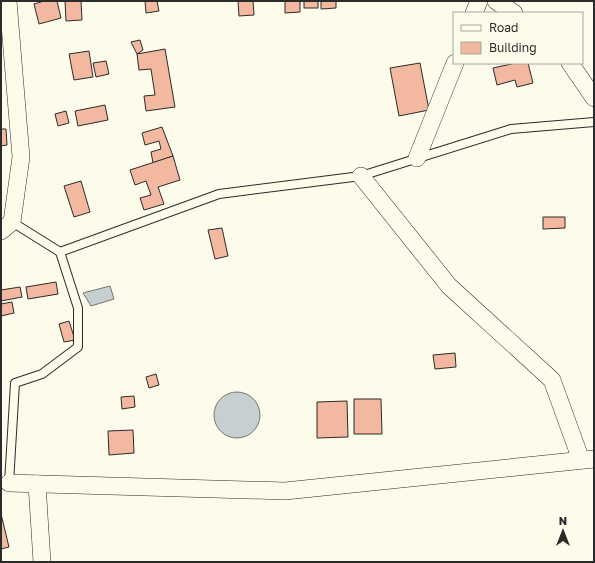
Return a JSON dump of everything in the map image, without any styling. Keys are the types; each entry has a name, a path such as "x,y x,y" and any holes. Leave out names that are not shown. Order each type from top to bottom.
{"street":[{"path":"6,227 21,157 8,1"},
{"path":"474,12 479,1"},
{"path":"496,1 512,12"},
{"path":"417,158 455,64"},
{"path":"571,64 594,98"},
{"path":"9,484 285,491 588,460 552,380 448,286 361,176"},
{"path":"37,484 42,562"}],"lane":[{"path":"6,227 60,252 219,194 361,176 511,129 594,122"},
{"path":"9,484 15,383 42,374 78,347 78,308 60,252"}],"shaded area":[{"path":"110,286 114,299 91,306 83,293"},
{"path":"237,392 250,396 256,402 260,415 256,428 250,434 237,438 224,434 218,428 214,415 218,402 224,396"}],"building":[{"path":"44,1 57,1 61,18 39,24 34,4"},
{"path":"65,1 81,1 82,20 66,21"},
{"path":"145,1 157,1 159,11 146,13"},
{"path":"238,1 253,1 254,15 239,16"},
{"path":"285,1 300,1 300,12 285,13"},
{"path":"304,1 318,1 318,8 304,8"},
{"path":"321,1 336,1 336,8 321,9"},
{"path":"140,40 143,50 137,54 131,42"},
{"path":"165,49 175,107 146,111 144,96 155,95 151,69 139,70 137,54"},
{"path":"89,51 93,77 74,80 69,54"},
{"path":"106,61 109,74 96,77 93,63"},
{"path":"420,63 429,110 399,116 390,68"},
{"path":"511,64 528,64 533,83 517,87 515,80 497,85 493,68"},
{"path":"105,105 108,120 78,126 75,111"},
{"path":"66,111 69,123 58,126 55,114"},
{"path":"162,127 173,156 153,163 151,152 161,149 159,141 145,145 142,133"},
{"path":"1,129 6,129 7,145 1,146"},
{"path":"173,156 180,180 158,187 164,204 144,210 140,198 151,195 146,181 135,185 130,170"},
{"path":"81,181 90,212 74,217 64,186"},
{"path":"543,217 565,217 565,228 543,229"},
{"path":"222,228 228,256 215,259 208,230"},
{"path":"56,282 58,294 28,299 26,287"},
{"path":"20,287 22,297 1,301 1,290"},
{"path":"12,302 14,313 1,316 1,304"},
{"path":"69,321 75,340 64,342 59,324"},
{"path":"455,353 456,367 435,369 433,355"},
{"path":"156,374 159,385 149,388 146,377"},
{"path":"134,396 135,407 122,409 121,397"},
{"path":"354,399 381,399 382,434 354,434"},
{"path":"347,401 348,437 317,438 317,402"},
{"path":"133,430 134,453 109,455 108,431"},
{"path":"1,514 9,547 1,549"}]}
